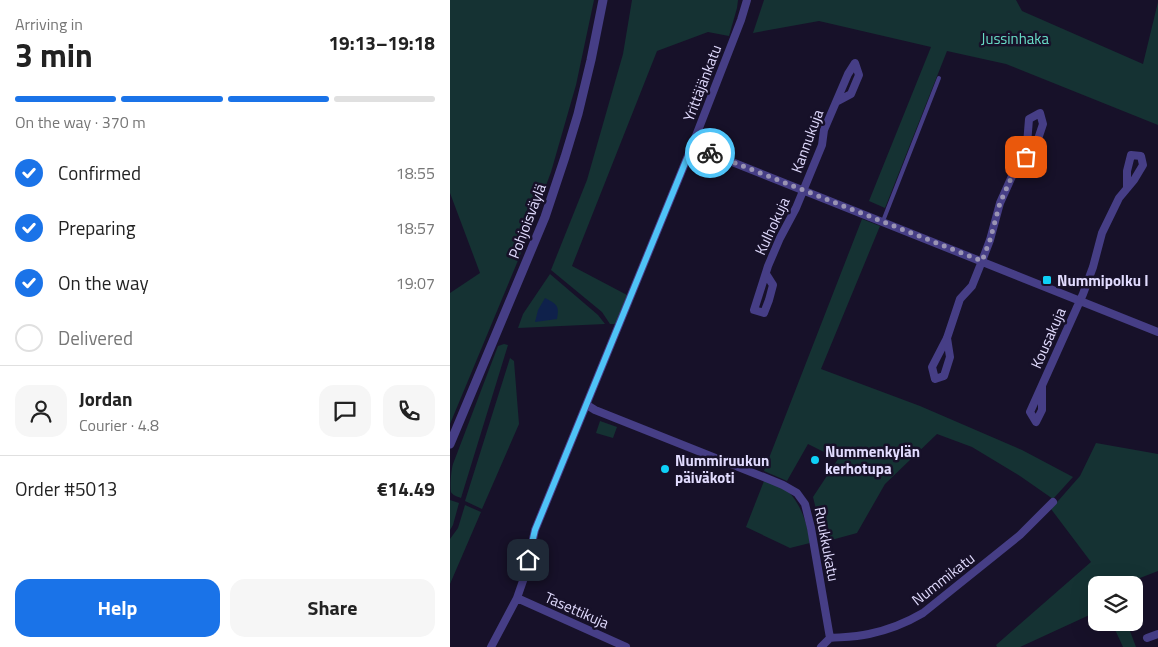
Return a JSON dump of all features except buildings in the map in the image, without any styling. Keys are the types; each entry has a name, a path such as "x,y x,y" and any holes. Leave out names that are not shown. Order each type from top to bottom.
{"street":[{"name":"Pohjoisväylä","path":"450,444 544,217 556,183 578,114 603,0"},
{"name":"Yrittäjänkatu","path":"491,647 517,598 525,575 535,530 692,146 747,0"},
{"name":"Kannukuja","path":"803,190 822,145 824,130 836,102"},
{"path":"946,338 960,299 972,286 990,240 1000,203 1013,174 1036,145 1043,124 1040,113 1029,119 1026,157"},
{"path":"692,146 1158,332"},
{"name":"Kousakuja","path":"1042,387 1093,267 1102,233 1119,198 1127,188"},
{"name":"Kulhokuja","path":"766,274 780,238 803,190"},
{"name":"Ruukkukatu","path":"586,405 783,485 797,493 805,504 812,528 830,638"},
{"name":"Nummikatu","path":"830,638 868,634 892,628 908,622 923,613 1020,535 1053,502"},
{"name":"Tasettikuja","path":"517,598 626,647"},
{"path":"1147,638 1158,634"},
{"path":"821,647 830,638"}],"lane":[{"path":"883,222 939,78"}],"green space":[{"path":"450,0 594,0 576,85 551,172 519,258 450,424 450,293 480,273 450,193"},
{"path":"632,0 738,0 729,36 708,32 657,51 572,266 627,295 616,324 610,324 602,312 551,270 587,180 623,54"},
{"name":"Jussinhaka","path":"764,0 1016,0 1022,11 1143,64 1158,2 1158,125 1006,64 947,51 885,208 869,201 931,47 819,21 753,33"},
{"path":"862,219 880,226 821,369 920,406 1022,450 1073,477 1053,499 1020,476 972,447 937,434 885,484 857,533 824,542 813,497 838,459 808,444 787,481 764,471"},
{"path":"550,274 598,315 605,324 518,328 523,314"},
{"path":"508,345 461,498 451,492 453,464 498,346"},
{"path":"510,358 514,361 519,424 482,509 465,501"},
{"path":"600,421 617,427 613,438 596,433"},
{"path":"1096,443 1158,454 1158,571 1143,577 1088,576 1088,616 1020,647 997,647 996,645 1091,562 1051,509 1080,476"},
{"path":"764,481 783,488 794,498 805,520 810,543 790,548 746,527"},
{"path":"450,500 459,503 450,530"},
{"path":"465,505 481,512 450,584 450,539 458,528"},
{"path":"1116,631 1130,631 1136,647 1123,647"}],"water":[{"path":"545,298 556,306 558,311 557,319 535,322 538,310"}],"way so far":[{"path":"710,153 982,261 1000,203 1013,174 1026,157"}],"place":[{"name":"Nummipolku I","path":"1047,280"},
{"name":"Nummenkylän kerhotupa","path":"815,460"},
{"name":"Nummiruukun päiväkoti","path":"665,469"}],"route":[{"path":"528,560 535,530 692,146 710,153"}]}
